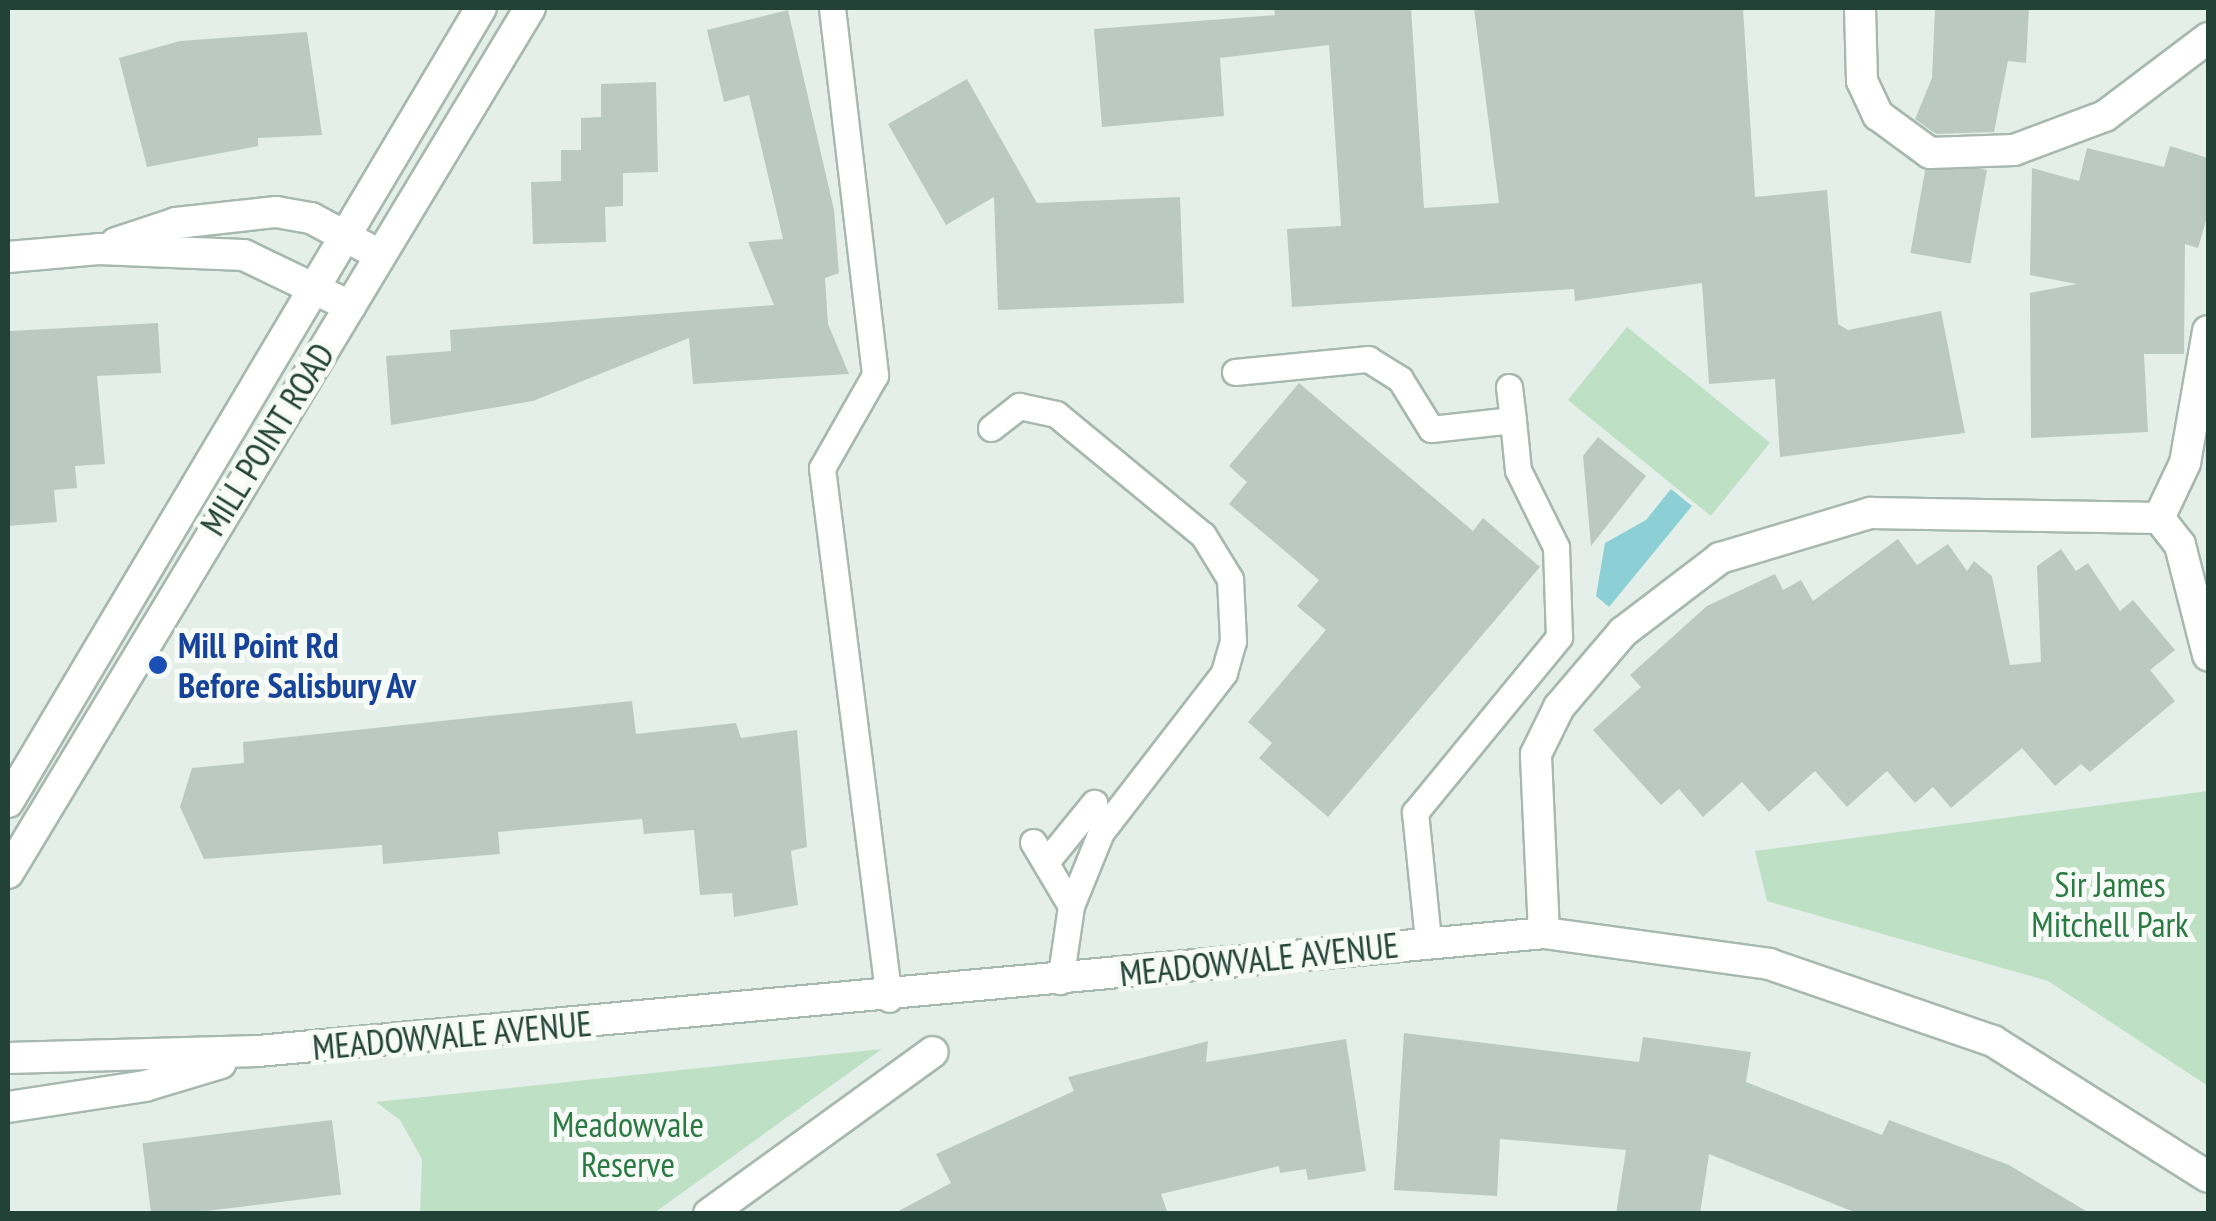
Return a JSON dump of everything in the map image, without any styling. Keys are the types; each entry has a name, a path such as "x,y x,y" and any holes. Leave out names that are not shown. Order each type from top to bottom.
{"street":[{"name":"MILL POINT ROAD","path":"8,802 481,8"},
{"name":"MILL POINT ROAD","path":"8,873 530,8"},
{"path":"1860,8 1862,81 1878,115 1930,153 2014,150 2105,116 2208,38"},
{"path":"99,249 176,223 276,212 347,236 380,254"},
{"path":"8,257 99,249 244,255 350,306"},
{"path":"2159,518 2185,463 2208,331"},
{"path":"1544,934 1536,754 1558,706 1623,632 1720,558 1870,513 2159,518"},
{"path":"2159,518 2186,561 2208,656"},
{"name":"MEADOWVALE AVENUE","path":"8,1058 258,1051 889,999 1428,941 1544,934 1769,964 1993,1041 2208,1177"},
{"name":"MEADOWVALE AVENUE","path":"8,1106 145,1086 258,1051"},
{"path":"709,1214 933,1052"}],"lane":[{"path":"832,8 875,375 822,468 889,999"},
{"path":"1235,372 1368,359 1400,379 1431,429 1512,420"},
{"path":"1428,941 1415,812 1542,662 1564,608 1556,547 1518,470 1509,387"},
{"path":"991,428 1019,406 1045,408 1108,469 1221,556 1234,642 1214,692 1101,832 1071,906 1060,981"},
{"path":"1071,906 1042,849 1094,803"}],"green space":[{"path":"1627,327 1770,443 1711,516 1568,400"},
{"name":"Sir James Mitchell Park","path":"2208,791 2208,1086 2048,981 1767,901 1755,851"},
{"name":"Meadowvale Reserve","path":"882,1049 654,1213 420,1213 422,1159 400,1120 376,1102"}],"water":[{"path":"1671,489 1692,506 1609,607 1596,596 1605,543 1646,520"}],"building":[{"path":"1274,8 1411,8 1424,208 1499,203 1474,8 1743,8 1755,197 1827,190 1838,324 1848,330 1941,311 1965,433 1780,457 1775,379 1709,384 1702,283 1575,301 1574,289 1292,307 1287,229 1341,226 1329,45 1220,58 1224,116 1102,127 1094,29 1275,15"},
{"path":"1935,8 2029,8 2026,63 2008,61 1994,132 1936,134 1915,119 1932,78"},
{"path":"788,10 834,210 839,273 825,278 828,324 849,374 693,384 689,338 533,401 391,425 386,356 451,351 450,330 774,305 748,242 783,239 749,95 724,102 707,30"},
{"path":"307,32 322,135 258,138 258,146 147,167 119,58 180,41"},
{"path":"967,79 1037,203 1180,197 1184,303 998,310 994,197 946,225 888,124"},
{"path":"656,82 658,172 623,173 623,206 605,207 606,242 533,244 531,182 561,181 561,150 581,150 581,118 601,117 601,84"},
{"path":"2170,146 2208,158 2208,214 2198,248 2185,244 2184,354 2144,354 2148,432 2031,438 2030,293 2077,284 2030,275 2032,168 2079,181 2087,148 2164,167"},
{"path":"1927,159 1987,170 1971,264 1910,253"},
{"path":"158,323 161,373 97,376 105,464 75,466 77,488 54,490 57,522 8,526 10,331"},
{"path":"1299,383 1473,531 1483,518 1540,567 1328,817 1259,758 1272,743 1248,722 1326,630 1297,606 1319,580 1229,504 1247,482 1229,466"},
{"path":"1598,437 1646,476 1591,546 1583,456"},
{"path":"1898,539 1917,565 1948,544 1967,571 1974,561 1992,576 2010,665 2041,662 2037,566 2061,549 2076,571 2088,563 2120,611 2133,600 2175,650 2150,670 2175,701 2090,772 2081,764 2055,786 2022,748 1951,808 1933,787 1915,803 1887,771 1847,807 1815,771 1769,812 1742,782 1703,817 1679,789 1661,805 1593,730 1641,687 1630,675 1707,606 1775,574 1783,590 1801,580 1813,601"},
{"path":"632,701 636,734 736,723 741,738 797,730 807,847 791,851 798,905 734,917 732,893 700,895 694,830 644,834 642,819 498,832 500,854 383,864 382,845 204,859 180,807 192,768 244,763 243,742"},
{"path":"1404,1033 1639,1062 1643,1037 1751,1052 1746,1082 1882,1135 1889,1120 2009,1165 2091,1214 1859,1214 1709,1154 1700,1214 1616,1214 1626,1150 1500,1139 1497,1196 1394,1190"},
{"path":"1346,1039 1366,1171 1308,1180 1306,1169 1280,1173 1279,1166 1161,1194 1168,1214 893,1214 951,1183 936,1154 1074,1091 1068,1077 1208,1041 1206,1062"},
{"path":"332,1120 341,1194 182,1214 151,1214 142,1143"}],"place":[{"name":"Mill Point Rd Before Salisbury Av","path":"158,665"}]}
